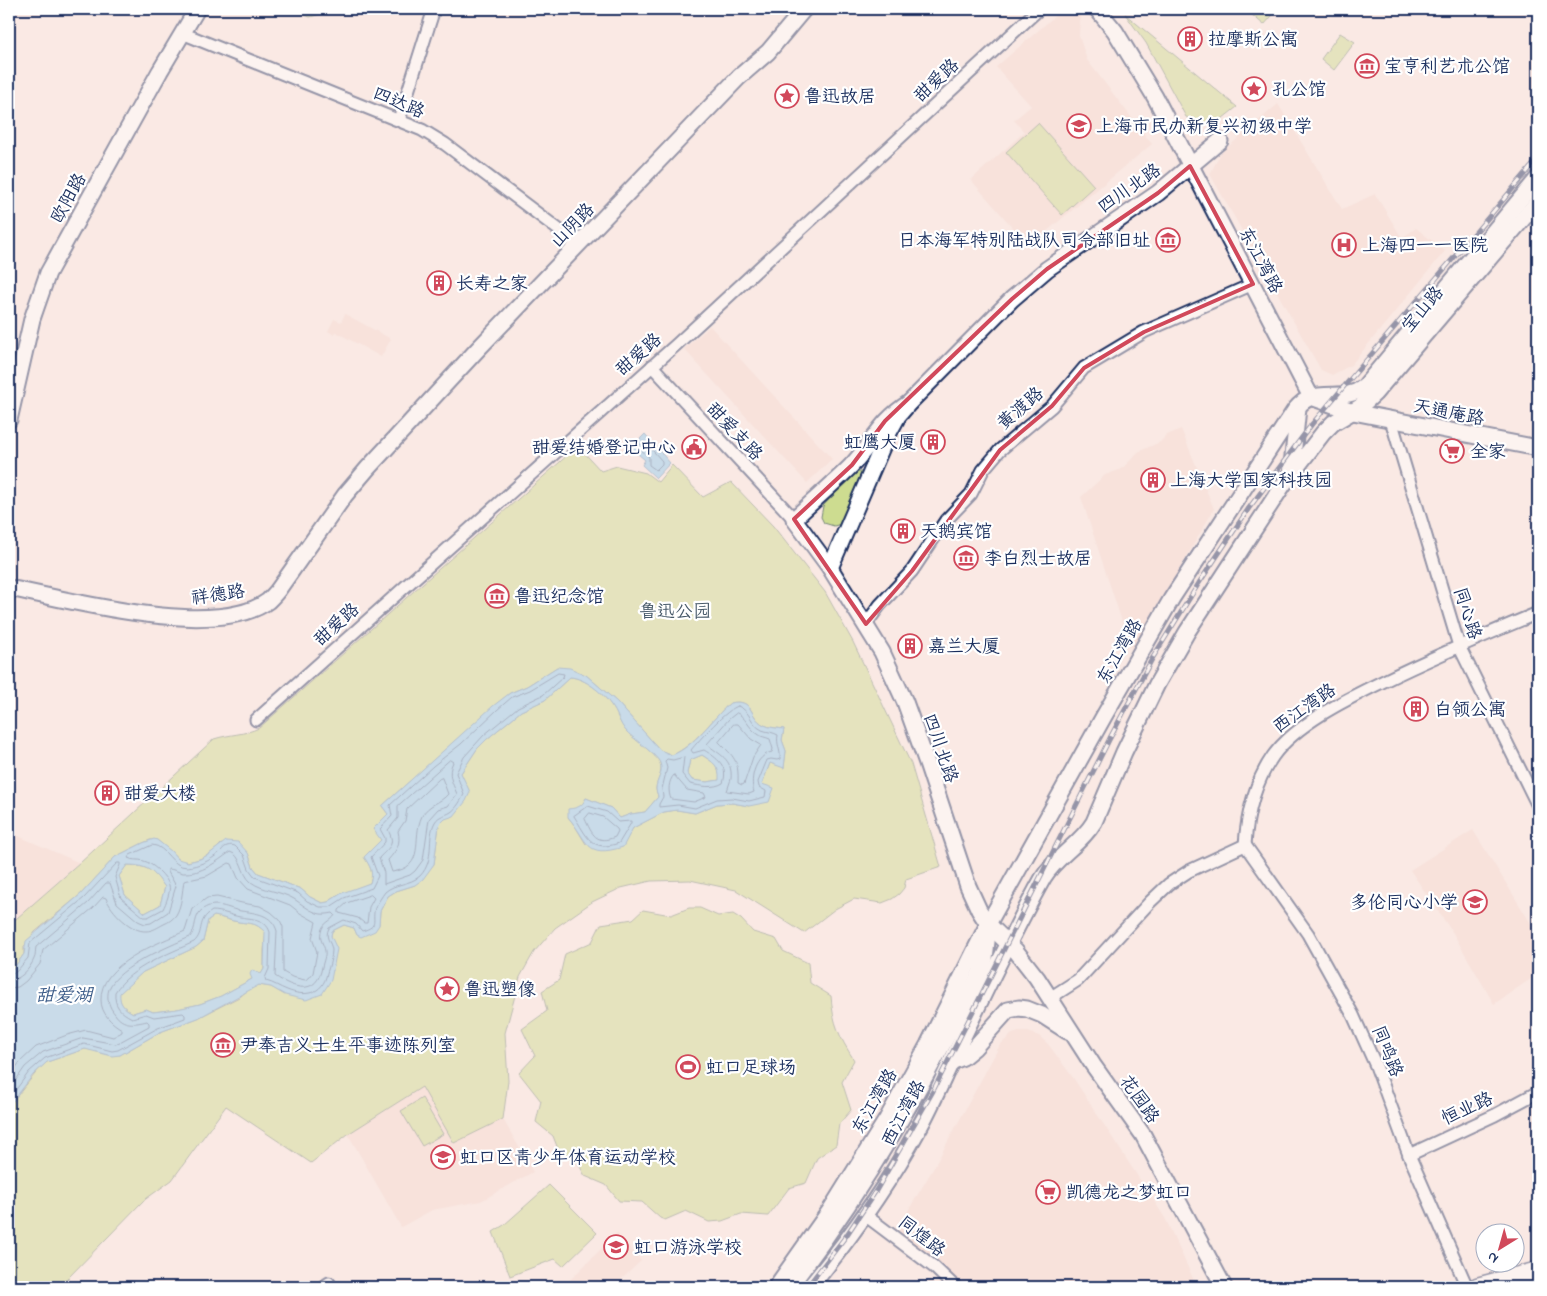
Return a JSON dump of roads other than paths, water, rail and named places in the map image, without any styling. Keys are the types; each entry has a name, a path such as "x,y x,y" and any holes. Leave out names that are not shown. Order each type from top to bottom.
{"highway":[{"path":"1513,1287 1538,1281"}],"main road":[{"name":"欧阳路","path":"9,420 30,326 48,274 85,205 197,9"},
{"name":"山阴路","path":"368,468 739,77 768,52 804,9"},
{"path":"1097,9 1115,31 1155,97 1190,166"},
{"name":"四川北路","path":"830,568 885,440 898,416 909,402 1012,299 1047,269 1158,194 1220,141"},
{"name":"东江湾路","path":"776,1287 831,1210 887,1119 928,1045 988,924 1172,598 1298,406 1311,398 1190,166"},
{"name":"宝山路","path":"1311,398 1348,395 1357,392 1538,178"},
{"name":"宝山路","path":"1353,412 1375,393 1538,201"},
{"name":"宝山路","path":"1353,412 1368,381"},
{"path":"1311,398 1353,412"},
{"name":"四川北路","path":"909,402 885,421 852,464 794,519 830,568 882,652 905,702 968,886 988,924 1008,943"},
{"path":"1292,475 1298,406"},
{"path":"1008,943 1048,871 1088,831 1094,822 1124,752 1166,669 1192,624 1292,475 1328,428 1353,412"},
{"name":"天通庵路","path":"1353,412 1538,448"},
{"path":"852,464 867,459 872,464 872,473"},
{"name":"祥德路","path":"9,588 94,605 179,617 218,617 249,610 269,600 278,590 345,495 368,468"},
{"name":"东江湾路","path":"789,1287 841,1216 912,1102 980,973 988,941 988,924"},
{"name":"花园路","path":"1008,943 1023,959 1143,1135 1224,1287"},
{"name":"西江湾路","path":"810,1287 865,1215 919,1128 1008,943"},
{"path":"951,1062 963,1057 974,1048 1008,1010 1019,1008 1034,1012 1073,1034"},
{"path":"1477,1287 1538,1271"}],"street":[{"path":"399,120 434,9"},
{"name":"甜爱路","path":"256,720 652,366 1039,9"},
{"name":"四达路","path":"182,33 422,130 445,144 579,245"},
{"name":"黄渡路","path":"866,624 880,605 912,571 946,520 971,494 983,470 1000,450 1052,406 1084,368 1144,332 1252,284"},
{"name":"甜爱支路","path":"652,366 794,519"},
{"name":"同心路","path":"1391,420 1458,646 1538,806"},
{"name":"西江湾路","path":"1245,845 1246,827 1253,797 1265,768 1284,742 1303,727 1345,701 1458,646 1538,613"},
{"path":"1050,998 1078,980 1168,884 1189,871 1245,845"},
{"name":"同鸣路","path":"1245,845 1308,934 1353,1015 1376,1066 1409,1155 1467,1287"},
{"name":"恒业路","path":"1409,1155 1495,1115 1538,1092"},
{"name":"同煌路","path":"865,1215 934,1267 955,1287"},
{"path":"323,1287 329,1283 331,1287"}],"water":[{"path":"645,434 670,463 656,478 642,465 645,460 631,448"},
{"name":"甜爱湖","path":"557,667 570,668 586,675 617,702 660,750 672,755 696,739 730,703 744,703 759,722 771,727 784,729 782,740 786,751 784,768 770,763 762,784 774,788 769,802 749,806 732,803 717,804 695,813 677,810 664,812 633,828 623,847 601,851 594,849 584,840 568,817 568,809 579,806 586,798 611,808 620,818 645,812 658,797 656,789 661,767 655,756 624,729 613,708 603,696 582,680 570,677 545,700 521,711 477,749 461,773 470,792 466,801 454,816 445,819 439,825 434,864 423,879 415,885 396,891 388,896 380,911 379,925 375,931 361,937 357,935 354,928 344,925 332,931 331,936 337,949 331,980 322,994 306,1000 285,995 271,987 259,985 198,1018 160,1032 120,1055 112,1056 85,1049 47,1062 33,1075 9,1106 9,971 14,968 24,954 26,941 81,894 115,857 154,839 171,851 178,859 188,862 208,855 226,841 238,842 248,853 253,867 258,873 301,889 310,897 322,903 328,902 342,893 370,883 371,869 364,857 381,840 373,829 388,814 382,806 493,706 510,693 527,686","holes":["702,755 715,765 719,780 707,782 692,780 687,773 690,760","127,865 140,866 149,870 165,887 160,905 145,913 125,895 119,876","214,916 253,924 259,926 265,932 264,969 261,974 252,970 250,974 252,979 221,996 200,1004 153,1012 146,1009 133,1013 125,1007 121,1003 120,993 143,972 196,947 203,941 208,920"]}],"railway":[{"path":"807,1287 846,1236 877,1189 933,1091 1110,738 1152,659 1199,583 1249,508 1312,424 1538,159"}],"place":[{"name":"拉摩斯公寓","path":"1190,39"},
{"name":"宝亨利艺术公馆","path":"1367,66"},
{"name":"孔公馆","path":"1254,89"},
{"name":"鲁迅故居","path":"787,96"},
{"name":"上海市民办新复兴初级中学","path":"1079,126"},
{"name":"日本海军特别陆战队司令部旧址","path":"1168,240"},
{"name":"上海四一一医院","path":"1344,245"},
{"name":"长寿之家","path":"439,283"},
{"name":"虹鹰大厦","path":"933,442"},
{"name":"甜爱结婚登记中心","path":"694,447"},
{"name":"全家","path":"1452,451"},
{"name":"上海大学国家科技园","path":"1153,480"},
{"name":"天鹅宾馆","path":"903,531"},
{"name":"李白烈士故居","path":"966,558"},
{"name":"鲁迅纪念馆","path":"497,596"},
{"name":"嘉兰大厦","path":"910,646"},
{"name":"白领公寓","path":"1416,709"},
{"name":"甜爱大楼","path":"107,793"},
{"name":"多伦同心小学","path":"1475,902"},
{"name":"鲁迅塑像","path":"447,989"},
{"name":"尹奉吉义士生平事迹陈列室","path":"223,1045"},
{"name":"虹口足球场","path":"688,1067"},
{"name":"虹口区青少年体育运动学校","path":"443,1157"},
{"name":"凯德龙之梦虹口","path":"1048,1192"},
{"name":"虹口游泳学校","path":"616,1247"}],"park label":[{"name":"鲁迅公园","path":"675,611"}]}
